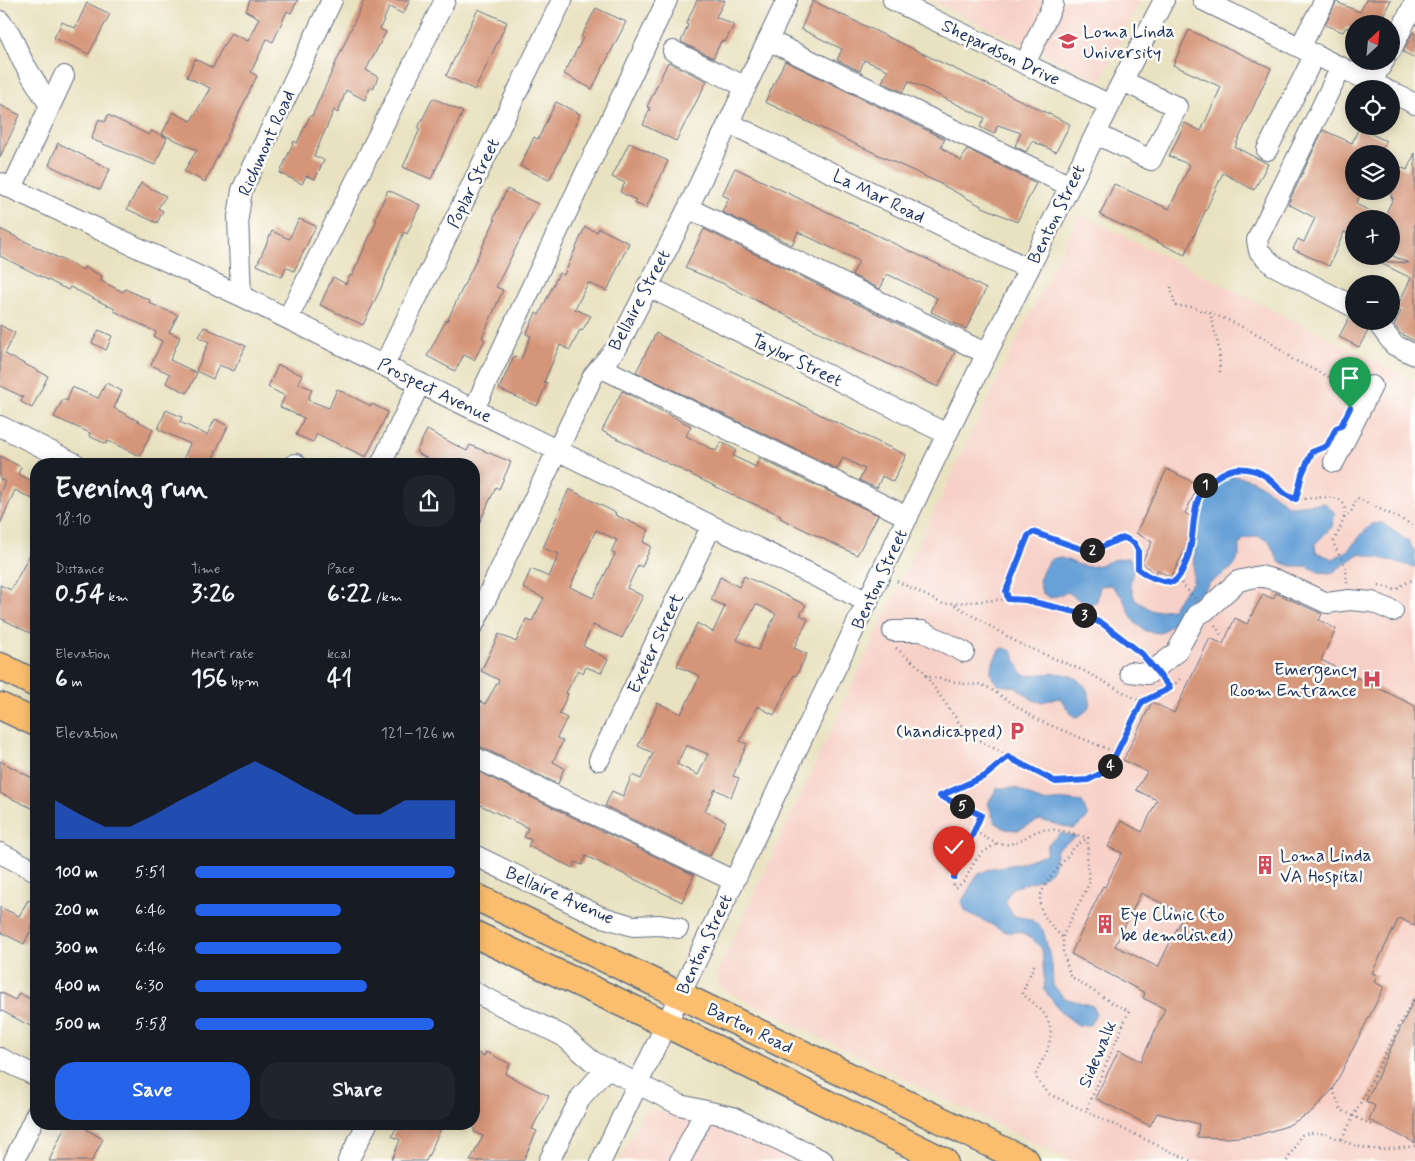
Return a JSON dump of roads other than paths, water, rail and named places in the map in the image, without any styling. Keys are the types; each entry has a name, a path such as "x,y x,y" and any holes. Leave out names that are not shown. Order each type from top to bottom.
{"main road":[{"path":"0,666 30,681"},
{"path":"0,706 30,720"},
{"name":"Barton Road","path":"480,899 677,1005 944,1161"},
{"name":"Barton Road","path":"480,937 508,950 677,1005 1026,1161"}],"street":[{"name":"Richmont Road","path":"241,296 238,217 242,190 332,0"},
{"path":"288,318 445,0"},
{"name":"Poplar Street","path":"384,365 562,0"},
{"path":"474,409 667,0"},
{"name":"Bellaire Street","path":"480,612 593,376 618,346 688,208 787,0"},
{"name":"Benton Street","path":"601,1161 677,1005 947,434 1164,0"},
{"path":"1203,0 1368,80"},
{"path":"1267,150 1307,51 1325,0"},
{"name":"Shepardson Drive","path":"904,2 1110,105"},
{"path":"1400,32 1415,2"},
{"path":"1025,64 1053,4"},
{"path":"0,21 10,34 23,62 50,106"},
{"path":"768,40 1070,186"},
{"path":"673,51 746,87"},
{"path":"1341,67 1257,240 1259,251 1273,265 1345,301"},
{"path":"6,185 50,106 64,76"},
{"path":"1096,134 1151,160 1177,107 1123,81"},
{"name":"La Mar Road","path":"729,123 1030,268"},
{"name":"Prospect Avenue","path":"6,185 288,318 711,527 871,594"},
{"path":"688,208 987,354"},
{"name":"Taylor Street","path":"648,286 947,434"},
{"path":"1383,330 1394,345 1415,355"},
{"path":"600,367 908,517"},
{"path":"383,458 420,383"},
{"path":"1331,454 1372,386"},
{"path":"0,426 64,458"},
{"name":"Exeter Street","path":"599,760 711,527"},
{"path":"1130,672 1148,674 1176,652 1197,615 1205,611 1238,581 1260,576 1279,581 1328,604 1349,600 1372,602 1393,611"},
{"path":"677,1005 698,983 870,628 875,609 871,594"},
{"path":"894,639 922,631 964,652"},
{"path":"480,760 734,881"},
{"path":"0,853 30,868"},
{"name":"Bellaire Avenue","path":"480,858 599,916 633,926 660,925 678,928"},
{"path":"480,995 563,1036 592,1061 680,1105 732,1117 803,1156 823,1161"},
{"path":"0,1058 30,1073"},
{"path":"549,1161 581,1097 607,1068"},
{"path":"680,1161 705,1110"},
{"path":"14,1161 30,1127"},
{"path":"348,1161 364,1130"}],"water":[{"path":"1231,476 1255,482 1289,506 1325,503 1335,513 1332,527 1315,544 1316,552 1333,559 1348,550 1371,524 1382,523 1408,541 1415,552 1415,567 1358,554 1332,573 1318,572 1307,566 1292,566 1279,562 1269,541 1258,536 1243,539 1239,546 1239,556 1232,568 1208,584 1204,592 1189,600 1182,613 1169,627 1160,633 1146,631 1135,623 1122,597 1111,585 1100,586 1097,601 1088,606 1068,592 1051,598 1042,593 1039,581 1050,560 1056,558 1086,566 1095,566 1129,558 1134,565 1130,584 1135,600 1153,611 1172,609 1183,592 1193,582 1195,537 1201,506 1207,493 1217,483"},
{"path":"1004,648 1012,651 1021,672 1027,676 1049,673 1071,676 1077,679 1087,690 1090,702 1088,708 1076,717 1072,715 1060,698 1041,702 1033,700 1016,687 999,685 992,677 991,669 999,650"},
{"path":"997,788 1016,788 1042,802 1067,800 1082,802 1088,817 1074,829 1040,820 1018,830 1005,829 995,822 988,803"},
{"path":"1061,833 1076,837 1057,849 1053,869 1041,879 1012,888 1005,901 1013,916 1031,919 1043,930 1052,965 1053,985 1064,998 1093,1006 1096,1014 1090,1025 1078,1025 1062,1013 1045,991 1042,949 1033,939 1021,932 1006,932 965,911 962,901 977,875 992,868 1017,864 1046,854 1048,844"}],"place":[{"name":"Loma Linda University","path":"1068,41"},
{"name":"Emergency Room Entrance","path":"1372,679"},
{"name":"(handicapped)","path":"1017,731"},
{"name":"Loma Linda VA Hospital","path":"1265,865"},
{"name":"Eye Clinic (to be demolished)","path":"1105,924"}]}
